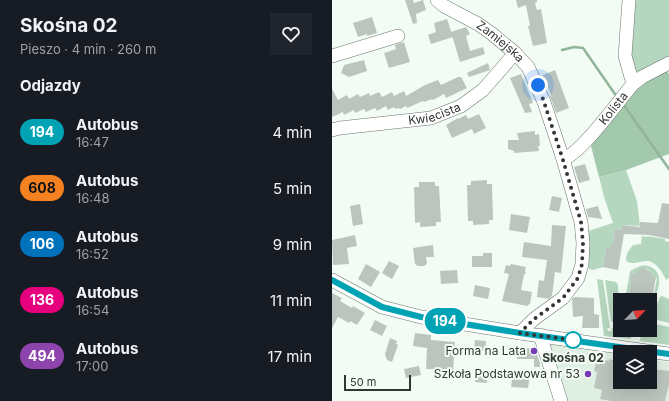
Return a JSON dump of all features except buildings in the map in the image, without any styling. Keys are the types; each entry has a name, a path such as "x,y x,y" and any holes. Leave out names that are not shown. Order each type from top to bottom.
{"street":[{"name":"Zamiejska","path":"437,0 456,13 478,24 515,53 528,67 538,85 544,102 581,222 583,243 582,264 578,278 563,298 534,319 520,333"},
{"path":"629,0 625,56 633,84"},
{"path":"332,56 398,36"},
{"name":"Kwiecista","path":"332,130 431,118 461,106 483,90 515,53"},
{"name":"Kolista","path":"563,160 569,158 580,149 633,84 642,77 669,63"},
{"path":"332,280 382,307 421,317 520,333 669,354"},
{"path":"540,335 562,401"}],"shaded area":[{"name":"Szkoła Podstawowa nr 53","path":"548,344 613,354 613,389 657,389 657,361 669,362 669,401 563,401"}],"green space":[{"path":"631,0 669,0 669,58 640,73 633,70 628,53"},
{"path":"666,70 669,74 669,154 626,170 599,177 591,146 630,93 641,83"},
{"path":"626,170 637,201 640,226 623,225 622,230 615,229 613,244 610,248 606,248 603,267 593,270 589,269 588,231 613,223 599,177"},
{"path":"642,236 665,239 665,241 669,242 669,278 666,280 663,274 652,262 646,261 629,263 627,261 626,257 628,251 633,245 641,244"},
{"path":"645,265 656,271 659,276 657,293 654,293 657,278 653,277 647,269 643,269 635,274 631,273 630,293 626,293 630,271"},
{"path":"597,279 603,280 610,328 607,328 608,331 612,331 611,329 613,327 613,337 604,336"},
{"path":"605,280 616,282 618,285 618,293 613,293 613,321 611,322"},
{"path":"662,296 669,299 669,323 657,320 657,304"},
{"path":"657,324 669,327 669,345 640,341 640,337 657,337"},
{"path":"613,337 631,337 631,339"}],"waterway":[{"path":"562,50 574,47 583,48 617,97"},
{"path":"623,104 669,169"}],"bus line":[{"name":"194","path":"332,280 382,307 421,317 520,333 669,354"}],"place":[{"name":"Skośna 02","path":"573,340"},
{"name":"Forma na Lata","path":"534,351"},
{"name":"Szkoła Podstawowa nr 53","path":"588,374"}],"route":[{"path":"538,85 563,160 581,222 583,243 582,264 578,278 563,298 534,319 520,333 579,341 573,340"}]}
